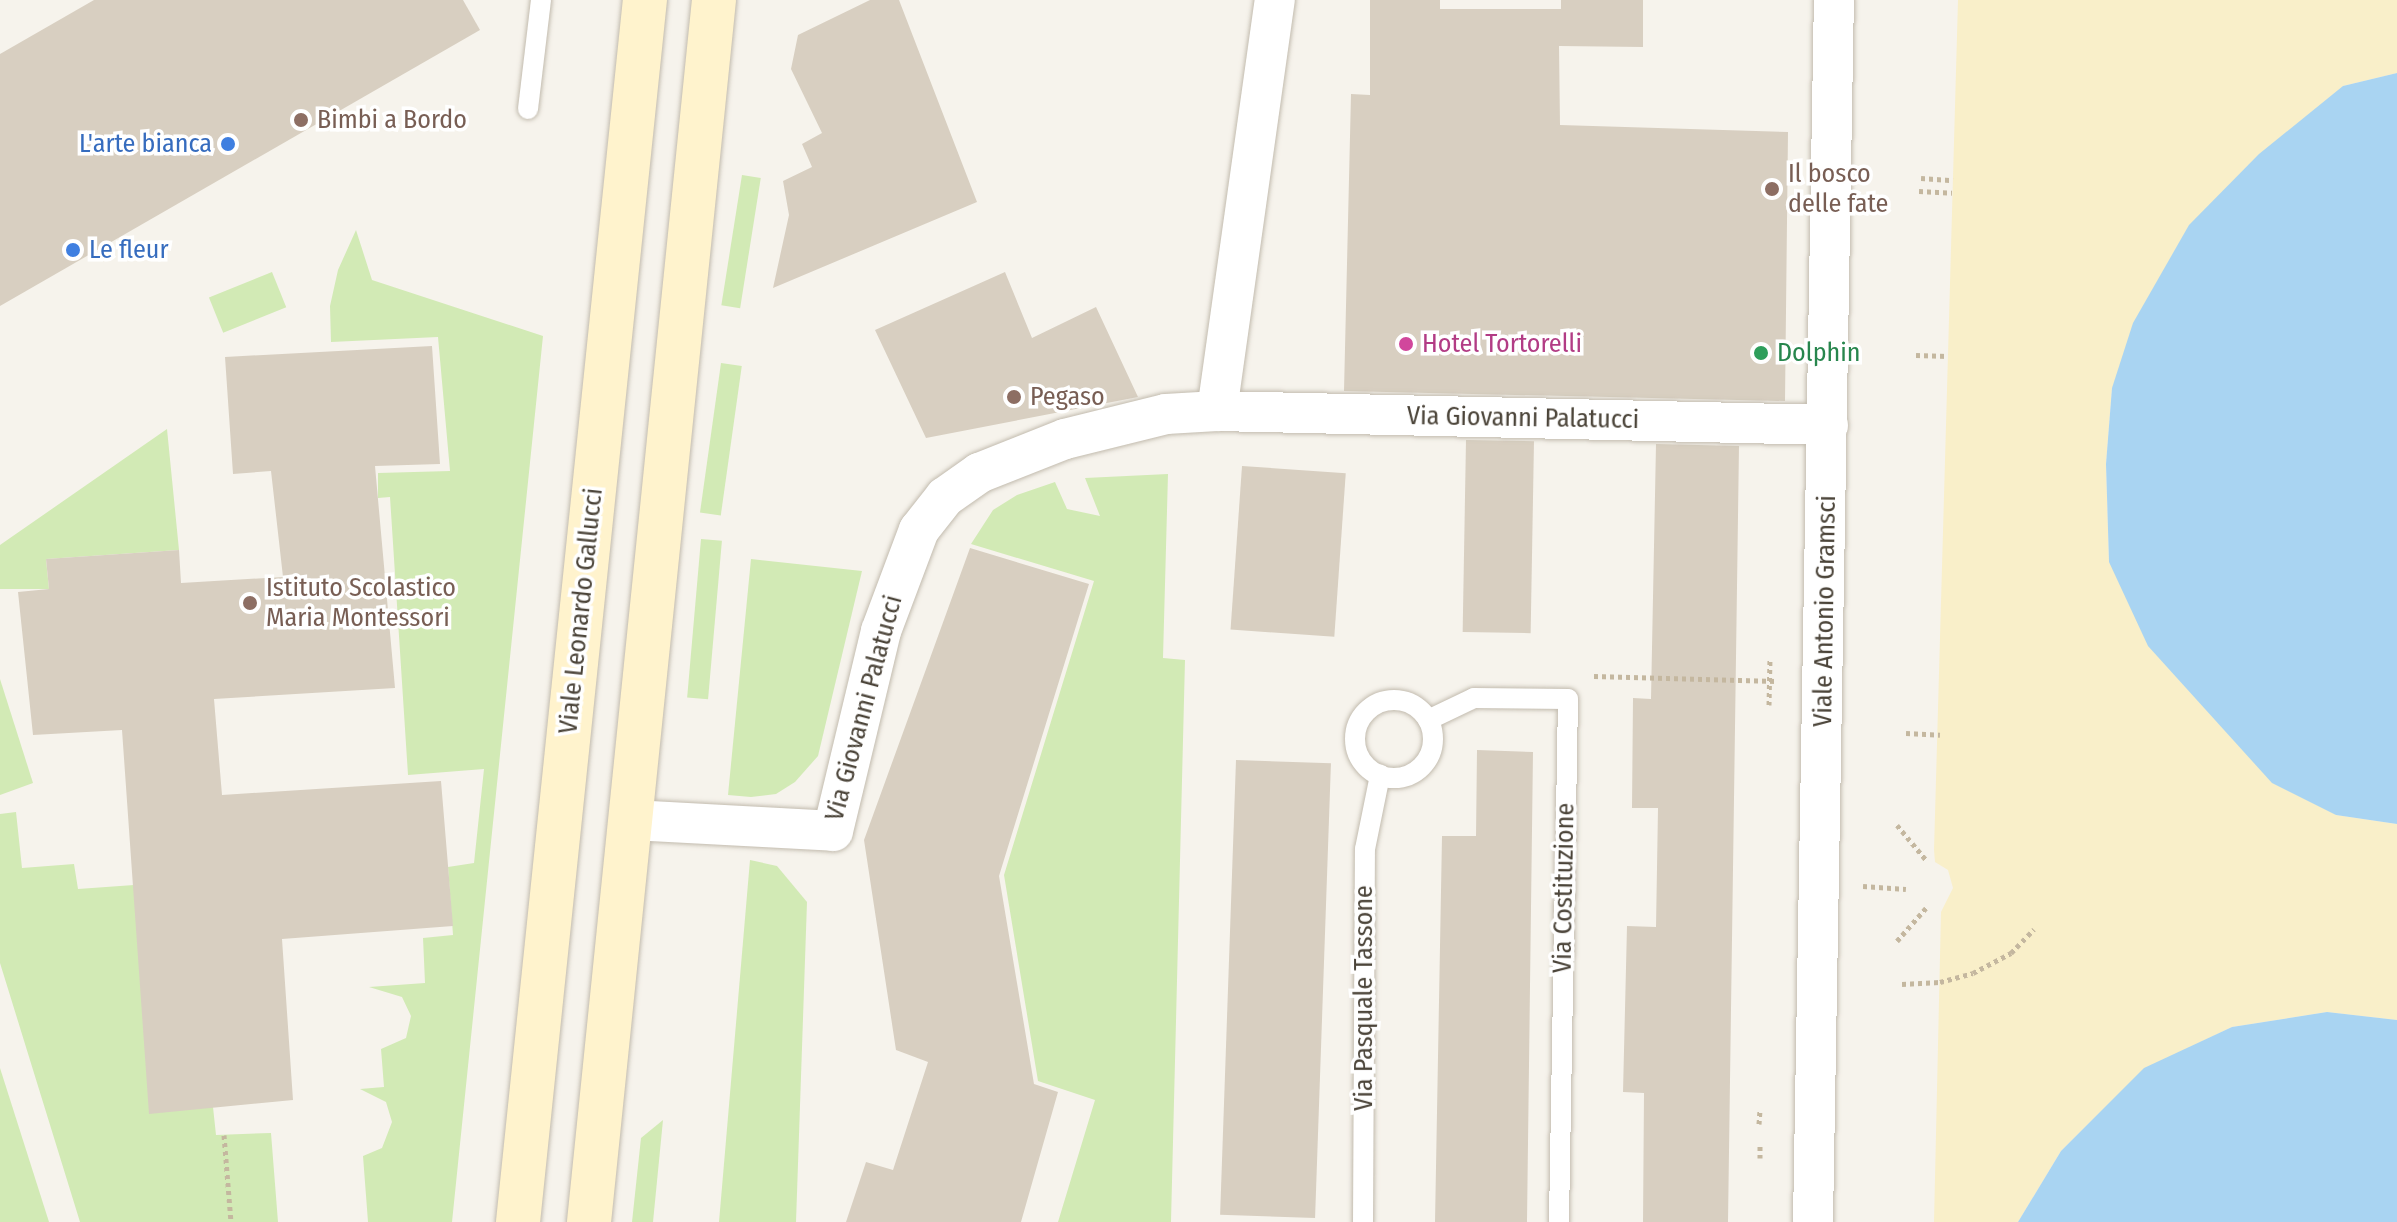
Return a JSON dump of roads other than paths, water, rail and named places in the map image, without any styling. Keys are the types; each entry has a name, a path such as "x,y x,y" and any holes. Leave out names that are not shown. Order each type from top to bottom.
{"street":[{"name":"Viale Leonardo Gallucci","path":"518,1222 645,0"},
{"path":"589,1222 633,820 714,0"},
{"path":"1217,411 1275,0"},
{"name":"Viale Antonio Gramsci","path":"1813,1222 1834,0"},
{"name":"Via Giovanni Palatucci","path":"633,820 833,831 881,631 919,530 945,497 979,473 1065,439 1166,414 1217,411 1828,425"}],"lane":[{"path":"528,109 541,0"},
{"name":"Via Costituzione","path":"1428,720 1474,698 1568,699 1559,1222"},
{"path":"1398,700 1420,709 1428,720 1433,742 1425,762 1414,773 1380,775 1359,754 1355,739 1364,714 1375,705 1398,700"},
{"name":"Via Pasquale Tassone","path":"1363,1222 1365,849 1380,775"}],"water":[{"path":"2397,73 2397,824 2336,815 2272,783 2148,646 2109,562 2106,464 2112,388 2133,323 2189,225 2259,154 2343,86"},
{"path":"2327,1012 2397,1020 2397,1222 2018,1222 2061,1151 2144,1068 2232,1027"}],"place":[{"name":"Bimbi a Bordo","path":"301,120"},
{"name":"L'arte bianca","path":"228,144"},
{"name":"Il bosco delle fate","path":"1772,189"},
{"name":"Le fleur","path":"73,250"},
{"name":"Hotel Tortorelli","path":"1406,344"},
{"name":"Dolphin","path":"1761,353"},
{"name":"Pegaso","path":"1014,397"},
{"name":"Istituto Scolastico Maria Montessori","path":"250,603"}]}
